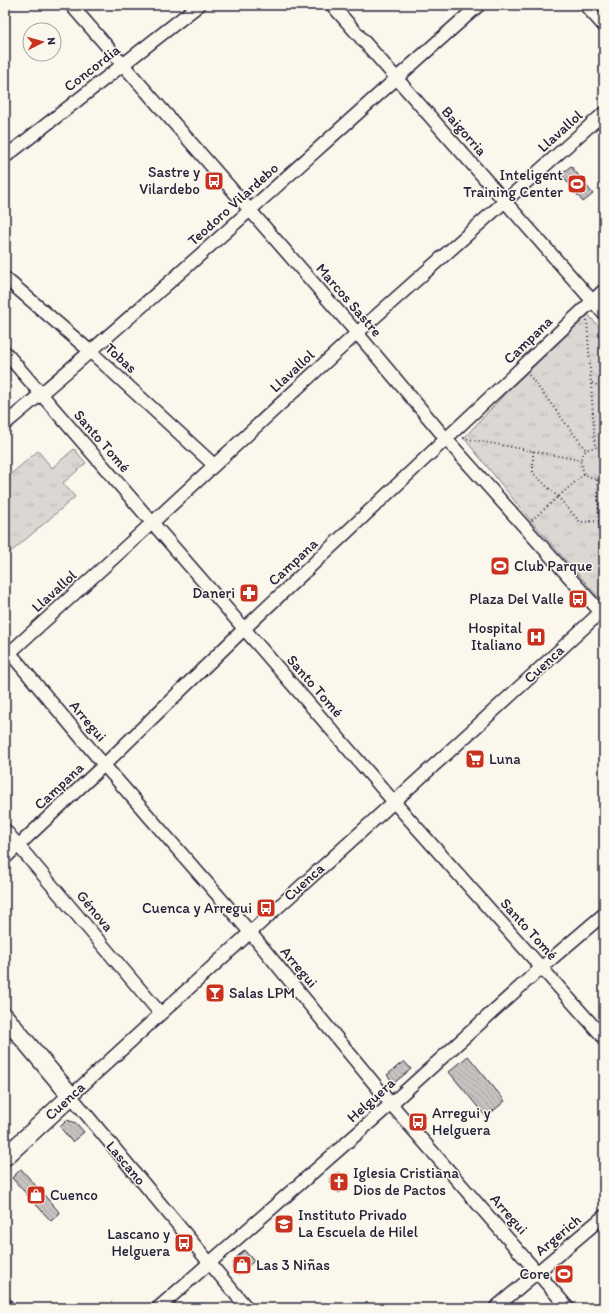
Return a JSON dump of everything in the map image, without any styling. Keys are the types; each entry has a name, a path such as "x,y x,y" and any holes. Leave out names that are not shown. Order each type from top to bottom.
{"street":[{"name":"Marcos Sastre","path":"71,5 357,333 447,440 603,612"},
{"name":"Concordia","path":"5,157 200,5"},
{"name":"Baigorria","path":"332,5 604,314"},
{"name":"Teodoro Vilardebo","path":"5,424 91,352 479,5"},
{"path":"585,5 604,26"},
{"name":"Llavallol","path":"7,652 152,523 357,333 604,113"},
{"name":"Tobas","path":"5,278 91,352 214,465"},
{"name":"Campana","path":"5,858 104,766 244,629 447,440 604,290"},
{"name":"Santo Tomé","path":"5,352 394,802 604,1038"},
{"name":"Cuenca","path":"5,1157 249,931 394,802 603,612"},
{"name":"Arregui","path":"7,652 104,766 249,931 391,1104 568,1308"},
{"name":"Génova","path":"5,830 160,1013"},
{"name":"Helguera","path":"158,1308 391,1104 542,967 604,914"},
{"name":"Lascano","path":"5,1017 247,1308"},
{"name":"Argerich","path":"495,1308 604,1216"},
{"path":"5,1304 8,1308"}],"path":[{"path":"586,313 592,383 595,447"},
{"path":"526,371 586,450"},
{"path":"592,383 604,388"},
{"path":"457,430 464,438 580,460"},
{"path":"604,450 595,447 586,450 580,460 584,474 597,480 604,478"},
{"path":"533,450 533,473 558,497 580,522 604,521"},
{"path":"531,521 584,474"},
{"path":"597,480 602,590 604,592"}],"green space":[{"path":"587,313 604,333 604,598 600,599 531,521 464,438 526,371"},
{"path":"74,449 86,463 63,483 75,497 5,557 5,479 38,451 52,468"}],"building":[{"name":"Inteligent Training Center","path":"571,166 593,194 583,202 561,174"},
{"path":"468,1056 505,1101 486,1117 449,1072"},
{"path":"404,1061 411,1069 394,1083 387,1075"},
{"path":"67,1120 76,1123 84,1132 72,1142 60,1127"},
{"name":"Cuenco","path":"21,1169 60,1213 51,1221 12,1178"},
{"name":"Iglesia Cristiana Dios de Pactos","path":"339,1172 349,1184 339,1193 329,1180"},
{"name":"Las 3 Niñas","path":"244,1250 254,1261 238,1275 232,1268 235,1259"}],"place":[{"name":"Sastre y Vilardebo","path":"214,181"},
{"name":"Inteligent Training Center","path":"577,184"},
{"name":"Club Parque","path":"500,566"},
{"name":"Daneri","path":"249,593"},
{"name":"Plaza Del Valle","path":"578,599"},
{"name":"Hospital Italiano","path":"536,637"},
{"name":"Luna","path":"475,759"},
{"name":"Cuenca y Arregui","path":"266,908"},
{"name":"Salas LPM","path":"215,993"},
{"name":"Arregui y Helguera","path":"418,1122"},
{"name":"Iglesia Cristiana Dios de Pactos","path":"339,1182"},
{"name":"Cuenco","path":"36,1195"},
{"name":"Instituto Privado La Escuela de Hilel","path":"284,1224"},
{"name":"Lascano y Helguera","path":"184,1243"},
{"name":"Las 3 Niñas","path":"242,1265"},
{"name":"Core","path":"564,1274"}]}
